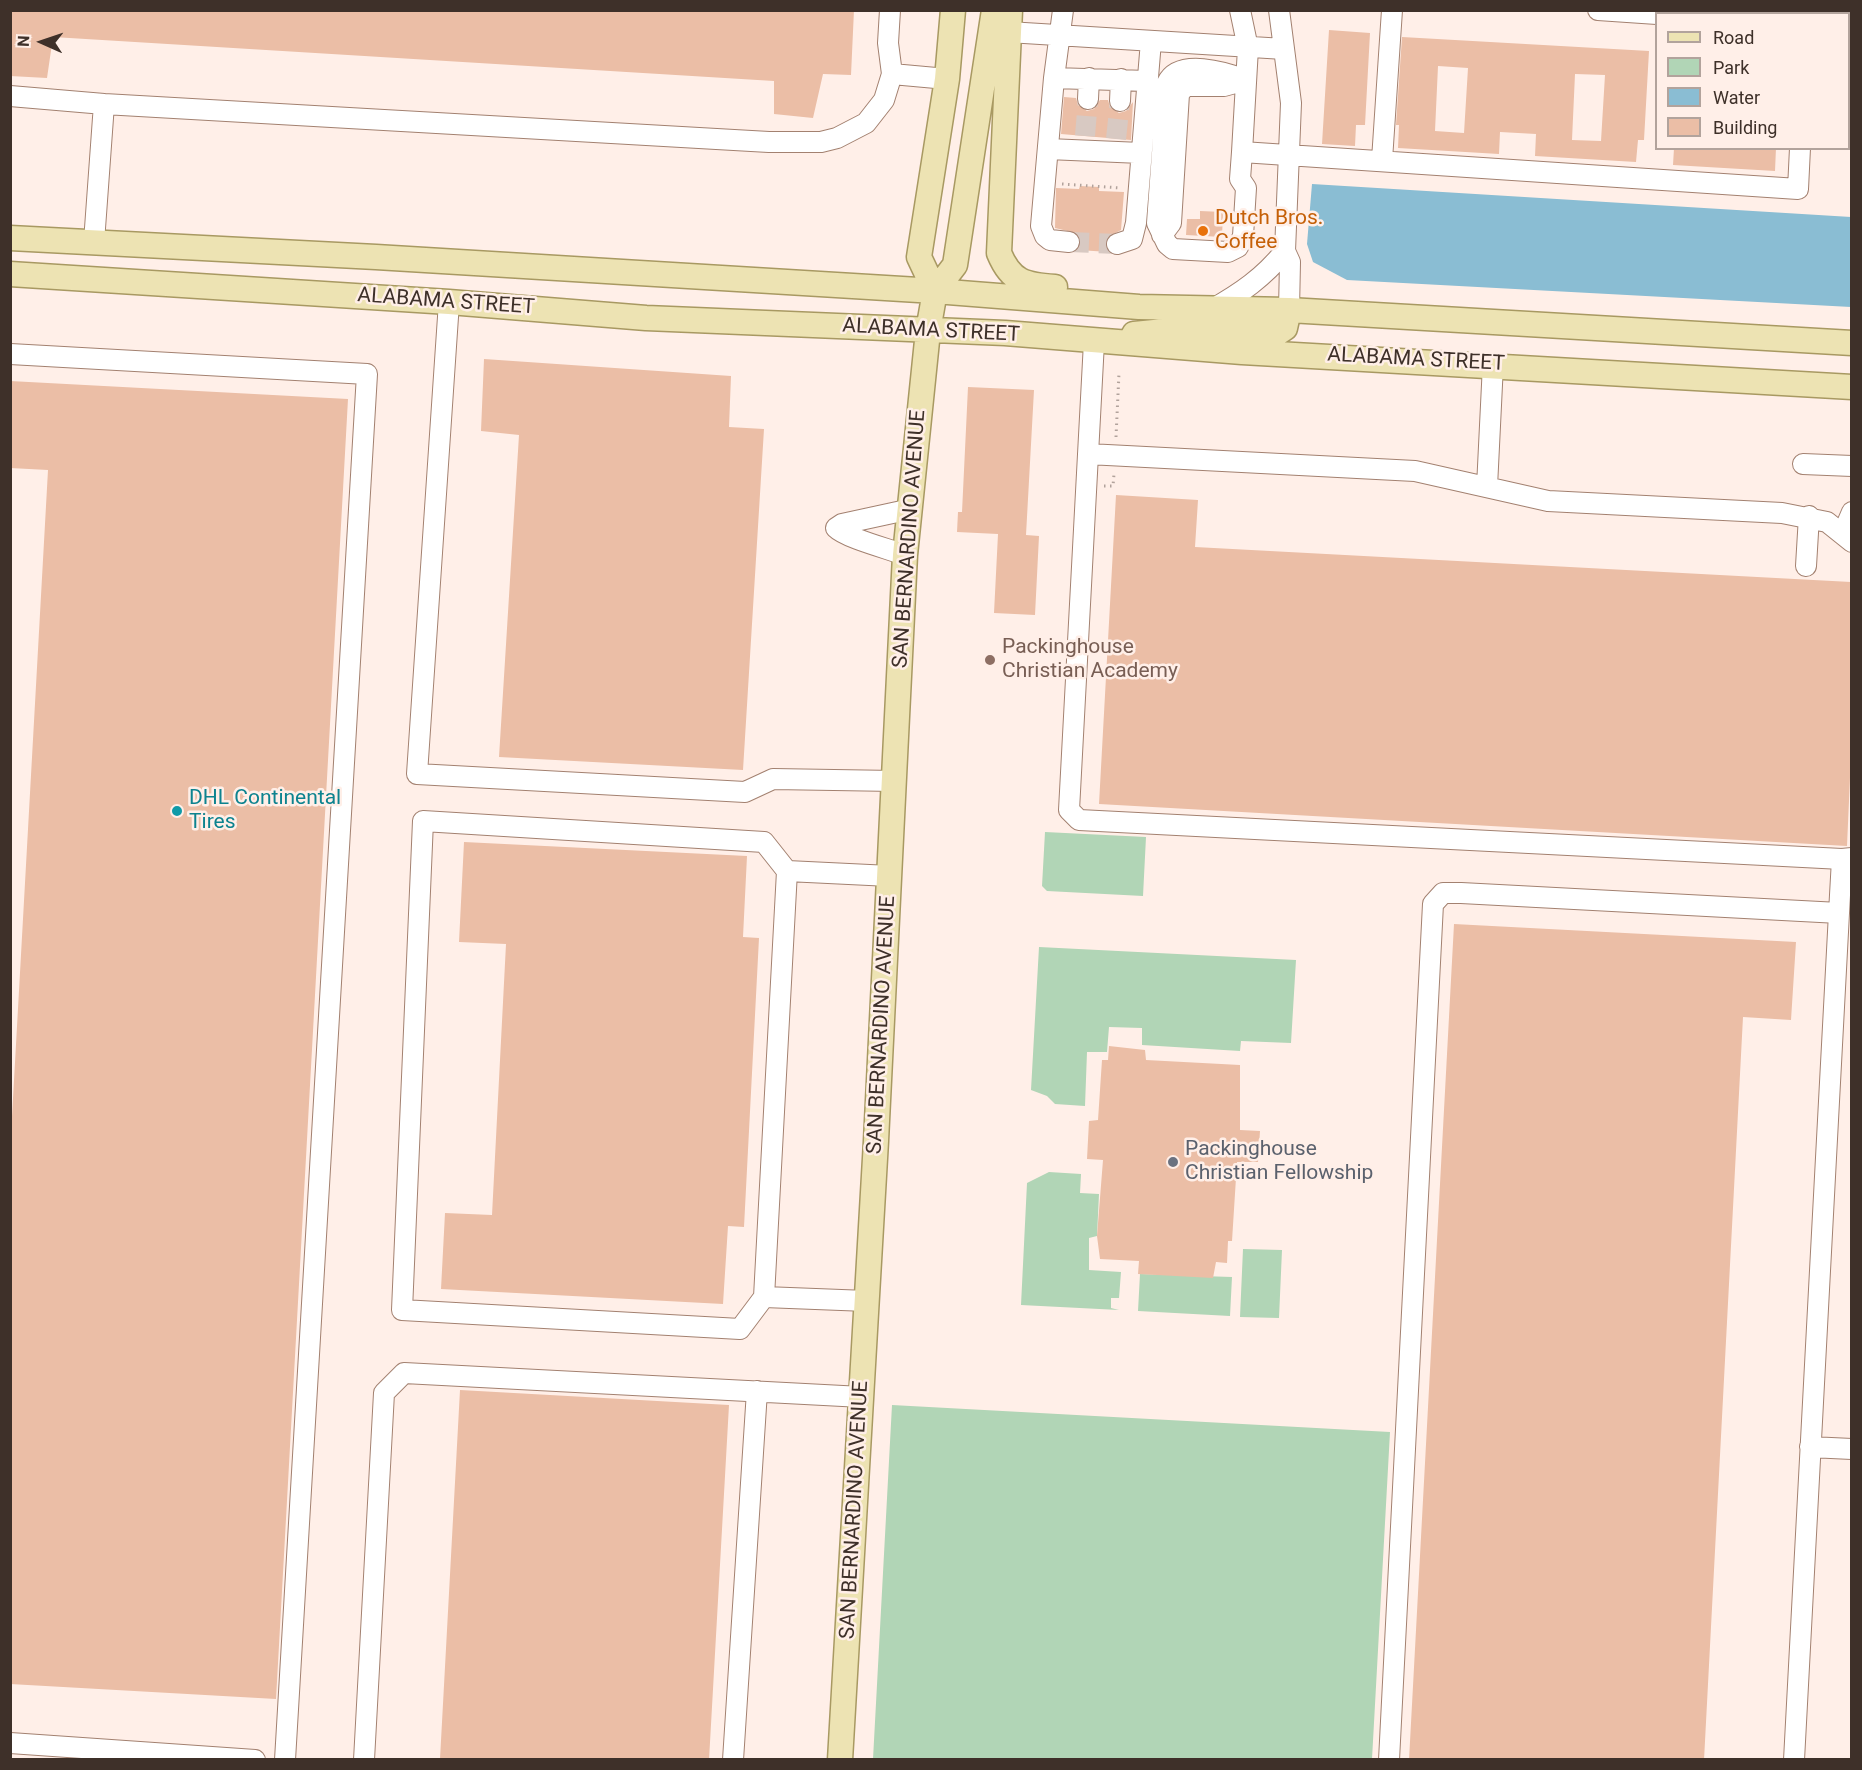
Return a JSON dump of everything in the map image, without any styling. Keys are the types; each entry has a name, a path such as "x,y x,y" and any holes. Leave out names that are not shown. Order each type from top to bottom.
{"main road":[{"path":"935,291 920,257 946,79 953,10"},
{"name":"SAN BERNARDINO AVENUE","path":"840,1760 862,1397 905,555 928,330 935,291 955,265 994,10"},
{"path":"1009,21 998,239 999,253 1005,268 1020,281 1033,286 1111,290 1139,307"},
{"name":"ALABAMA STREET","path":"10,238 935,291 1139,307 1288,310 1851,343"},
{"name":"ALABAMA STREET","path":"10,274 449,302 646,318 1005,333 1094,342 1851,387"},
{"path":"1094,342 1155,330 1279,332 1285,328 1288,310"}],"lane":[{"path":"10,96 104,104 769,142 821,142 837,138 866,123 884,100 892,74 888,44 890,10"},
{"path":"1063,10 1054,78 1042,231 1050,240 1069,242"},
{"path":"1240,10 1248,48 1240,179 1246,188 1243,236 1238,247 1228,252 1173,249 1162,235 1157,223 1167,83 1171,75 1180,69 1226,72 1246,80"},
{"path":"1279,10 1291,103 1291,155 1285,251 1290,262 1288,310"},
{"path":"1382,160 1392,10"},
{"path":"1598,10 1646,12"},
{"path":"1009,21 1061,35 1284,50"},
{"path":"1117,244 1128,242 1134,236 1151,40"},
{"path":"892,74 946,79"},
{"path":"1054,78 1147,81"},
{"path":"1088,99 1089,78"},
{"path":"1120,101 1121,80"},
{"path":"94,242 104,104"},
{"path":"1048,149 1085,143 1115,145 1141,153"},
{"path":"1242,152 1798,189 1800,150"},
{"path":"1211,310 1254,284 1266,274 1285,251"},
{"path":"449,302 417,774 745,792 773,779 895,781"},
{"path":"1094,342 1069,810 1079,820 1846,859 1839,913 1794,1760"},
{"path":"10,354 367,374 285,1760"},
{"path":"1487,487 1493,364"},
{"path":"1088,454 1415,471 1548,501 1809,516 1827,522 1847,538 1851,512"},
{"path":"1803,464 1851,466"},
{"path":"905,555 864,540 842,535 836,528 842,524 911,509"},
{"path":"1806,566 1809,516"},
{"path":"423,821 764,842 787,871 764,1297 740,1329 402,1310 423,821"},
{"path":"787,871 890,876"},
{"path":"1389,1760 1433,904 1443,893 1461,893 1839,913"},
{"path":"764,1297 867,1301"},
{"path":"364,1760 384,1393 404,1372 862,1397"},
{"path":"733,1760 757,1391"},
{"path":"1810,1447 1851,1449"},
{"path":"10,1743 255,1760"}],"path":[{"path":"1055,184 1131,188"}],"green space":[{"path":"1045,832 1146,837 1143,896 1047,891 1042,886"},
{"path":"1039,947 1296,960 1291,1043 1241,1041 1240,1051 1142,1045 1142,1028 1109,1027 1107,1052 1087,1052 1085,1106 1055,1104 1047,1096 1031,1090"},
{"path":"1049,1172 1081,1174 1080,1193 1099,1194 1097,1236 1089,1238 1089,1270 1121,1272 1119,1298 1111,1298 1111,1308 1119,1310 1021,1305 1027,1183"},
{"path":"1243,1249 1282,1250 1279,1318 1240,1317"},
{"path":"1140,1274 1232,1277 1230,1316 1138,1311"},
{"path":"892,1405 1390,1432 1372,1759 873,1759"}],"water":[{"path":"1312,184 1851,217 1851,307 1347,280 1313,262 1307,244"}],"building":[{"path":"10,10 854,10 851,75 823,74 813,118 774,114 774,81 53,37 47,78 10,76"},
{"path":"1329,30 1370,33 1365,125 1356,125 1355,146 1322,144"},
{"path":"1402,37 1649,51 1644,140 1638,140 1636,162 1535,156 1536,134 1500,132 1499,154 1398,148 1399,125 1396,125","holes":["1438,66 1468,68 1464,133 1435,131","1575,74 1605,75 1601,141 1572,140"]},
{"path":"1064,97 1076,98 1078,105 1087,111 1094,109 1100,100 1108,100 1110,107 1119,113 1126,111 1133,102 1131,140 1061,134"},
{"path":"1674,150 1776,150 1775,171 1673,165"},
{"path":"1080,186 1099,187 1099,191 1124,192 1121,230 1108,237 1105,242 1109,252 1078,250 1081,243 1076,233 1055,228 1056,188 1079,189"},
{"name":"Dutch Bros. Coffee","path":"1200,211 1223,212 1222,237 1186,235 1187,219 1200,219"},
{"path":"484,359 731,376 729,427 764,429 743,770 499,757 519,435 481,431"},
{"name":"DHL Continental Tires","path":"10,381 348,399 276,1699 10,1684 10,1152 48,470 10,468"},
{"path":"968,387 1034,390 1026,535 1039,536 1035,615 994,613 998,534 957,532 958,512 962,512"},
{"path":"1116,495 1198,500 1195,547 1851,582 1851,755 1847,846 1099,804"},
{"path":"464,842 747,856 743,937 759,938 744,1227 728,1226 723,1304 441,1289 445,1213 492,1215 506,944 459,942"},
{"path":"1454,924 1796,942 1791,1020 1743,1017 1704,1760 1409,1760"},
{"name":"Packinghouse Christian Fellowship","path":"1109,1046 1145,1050 1146,1060 1240,1065 1240,1130 1260,1131 1258,1162 1237,1162 1232,1241 1228,1241 1227,1263 1216,1262 1213,1278 1138,1274 1139,1261 1100,1259 1097,1236 1103,1160 1087,1159 1089,1121 1098,1120 1102,1060 1108,1060"},
{"path":"460,1390 729,1405 709,1760 440,1759"}],"tunnel":[{"path":"1085,136 1088,99"},
{"path":"1116,139 1120,101"},
{"path":"1069,242 1117,244"}],"place":[{"name":"Dutch Bros. Coffee","path":"1203,231"},
{"name":"Packinghouse Christian Academy","path":"990,660"},
{"name":"DHL Continental Tires","path":"177,811"},
{"name":"Packinghouse Christian Fellowship","path":"1173,1162"}]}
